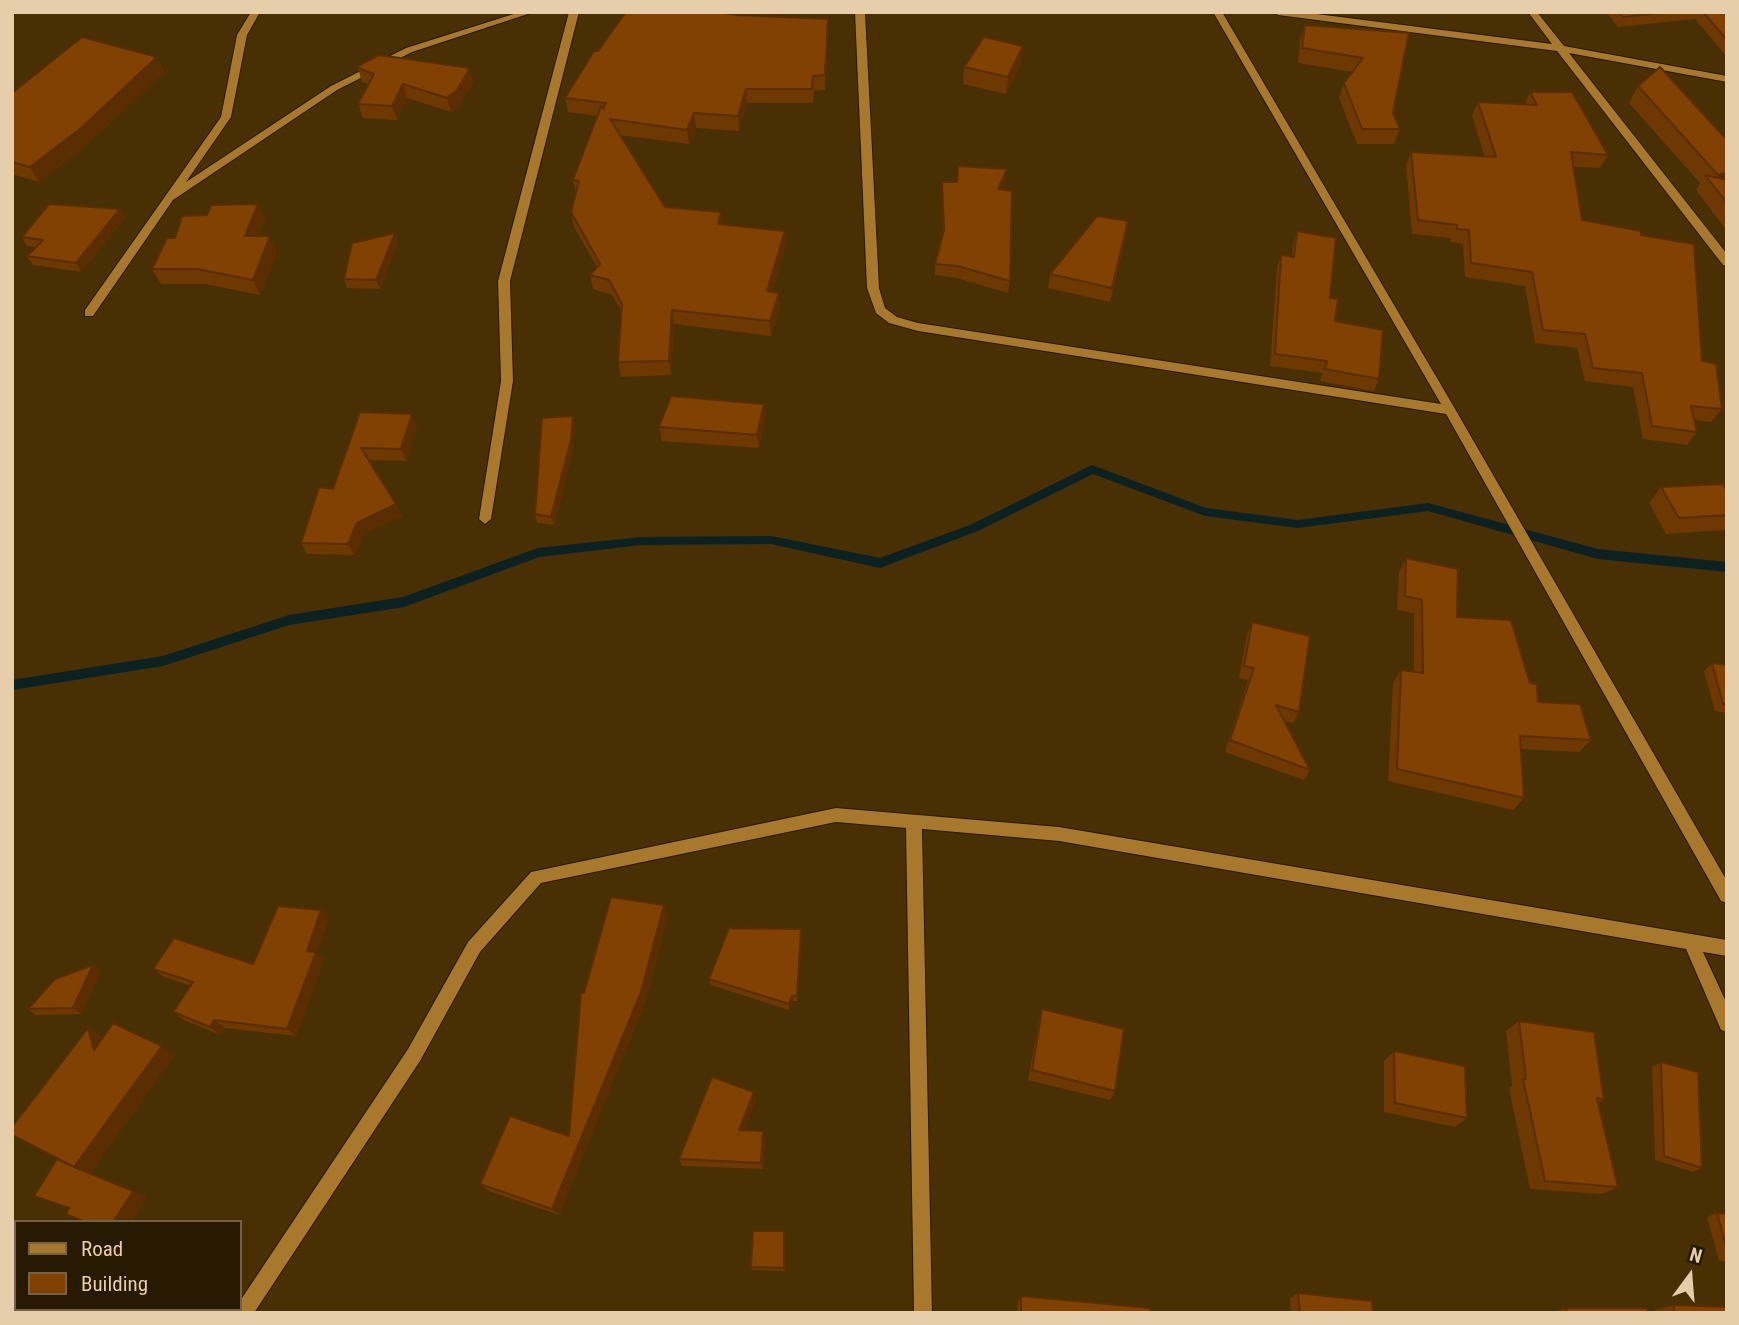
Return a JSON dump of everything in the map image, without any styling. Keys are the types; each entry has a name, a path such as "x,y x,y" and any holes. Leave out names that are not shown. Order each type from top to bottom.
{"street":[{"path":"89,313 226,117 242,34 256,12"},
{"path":"169,198 272,127 345,82 409,50 530,12"},
{"path":"485,519 507,381 504,281 574,12"},
{"path":"859,12 873,288 880,310 893,320 918,327 1450,410"},
{"path":"1217,12 1450,410 1727,896"},
{"path":"1278,12 1558,48 1727,79"},
{"path":"1532,12 1727,262"},
{"path":"243,1313 414,1055 474,947 537,877 836,815 1059,834 1727,948"},
{"path":"914,821 923,1313"},
{"path":"1691,942 1727,1024"}],"building":[{"path":"626,12 719,12 828,19 825,75 813,76 812,89 746,89 738,116 694,113 687,130 610,119 665,207 721,212 718,224 785,231 767,291 779,293 770,321 672,310 669,361 618,362 622,304 609,280 590,275 600,264 571,212 579,181 573,180 601,106 603,109 606,103 565,98 594,51 598,51"},
{"path":"1619,12 1670,12 1623,17"},
{"path":"1703,12 1727,12 1727,40"},
{"path":"1305,25 1409,33 1393,113 1400,129 1362,129 1344,83 1363,58 1302,48"},
{"path":"82,37 157,57 80,129 30,167 12,162 12,93"},
{"path":"984,37 1023,46 1008,77 964,67"},
{"path":"379,55 470,68 457,90 447,98 403,84 392,106 358,104 374,74 358,66"},
{"path":"1660,67 1727,140 1727,173 1718,175 1638,86"},
{"path":"1530,92 1572,92 1608,155 1571,152 1582,220 1641,231 1641,235 1694,244 1702,361 1716,364 1722,409 1691,406 1697,432 1652,426 1642,373 1593,368 1585,334 1543,330 1532,272 1471,263 1469,230 1457,229 1457,225 1418,220 1411,152 1496,157 1478,102 1537,105"},
{"path":"958,166 1007,169 998,189 1012,191 1010,281 958,266 935,264 944,230 942,182 957,182"},
{"path":"1705,175 1727,180 1727,203"},
{"path":"49,204 120,209 76,263 27,256 43,240 22,237"},
{"path":"258,204 245,236 270,236 253,280 197,269 152,269 167,238 175,238 182,216 207,215 211,205"},
{"path":"1097,216 1128,221 1112,288 1050,274"},
{"path":"1297,231 1336,238 1330,298 1338,299 1335,321 1383,330 1379,379 1325,369 1327,361 1275,354 1281,255 1294,257"},
{"path":"395,233 376,280 344,279 352,243"},
{"path":"671,396 764,404 757,435 659,427"},
{"path":"360,412 412,414 401,449 361,448 396,504 357,523 348,544 301,543 319,487 333,489"},
{"path":"573,416 571,440 551,517 535,514 542,418"},
{"path":"1723,484 1727,491 1727,515 1679,518 1661,487"},
{"path":"1406,558 1458,569 1457,617 1511,620 1530,683 1537,684 1538,702 1580,704 1591,740 1520,736 1524,798 1397,769 1401,670 1423,673 1422,600 1405,596"},
{"path":"1252,622 1310,636 1299,712 1276,705 1310,770 1230,740 1254,668 1244,666"},
{"path":"1712,663 1727,665 1727,704 1723,704"},
{"path":"611,897 664,905 641,992 552,1209 480,1184 510,1116 569,1136 581,993 584,993"},
{"path":"278,906 321,910 307,951 316,952 287,1029 214,1020 210,1027 173,1012 193,982 153,969 174,938 253,964"},
{"path":"729,928 801,929 797,996 792,996 789,1004 709,979"},
{"path":"93,965 73,1008 28,1009 55,979"},
{"path":"1042,1009 1124,1029 1115,1091 1032,1070"},
{"path":"1519,1021 1594,1032 1604,1100 1597,1098 1618,1187 1545,1181 1523,1079 1526,1079"},
{"path":"113,1023 162,1046 74,1167 133,1191 114,1220 80,1220 66,1214 69,1208 34,1196 57,1159 72,1166 12,1135 12,1127 88,1028 94,1050"},
{"path":"1394,1051 1465,1066 1467,1118 1395,1103"},
{"path":"1661,1062 1698,1072 1702,1168 1664,1156"},
{"path":"712,1077 754,1092 739,1130 763,1131 761,1163 679,1159"},
{"path":"1717,1213 1727,1214 1727,1249"},
{"path":"753,1231 784,1231 784,1268 751,1267"},
{"path":"1298,1293 1372,1301 1373,1313 1300,1313"},
{"path":"1021,1296 1150,1308 1151,1313 1021,1313"},
{"path":"1674,1305 1727,1307 1727,1313 1674,1313"},
{"path":"1566,1308 1647,1308 1648,1313 1567,1313"}],"waterway":[{"path":"12,685 163,661 289,620 404,602 538,553 641,541 771,540 880,563 974,528 1092,469 1205,512 1298,524 1428,507 1598,554 1727,567"}]}
